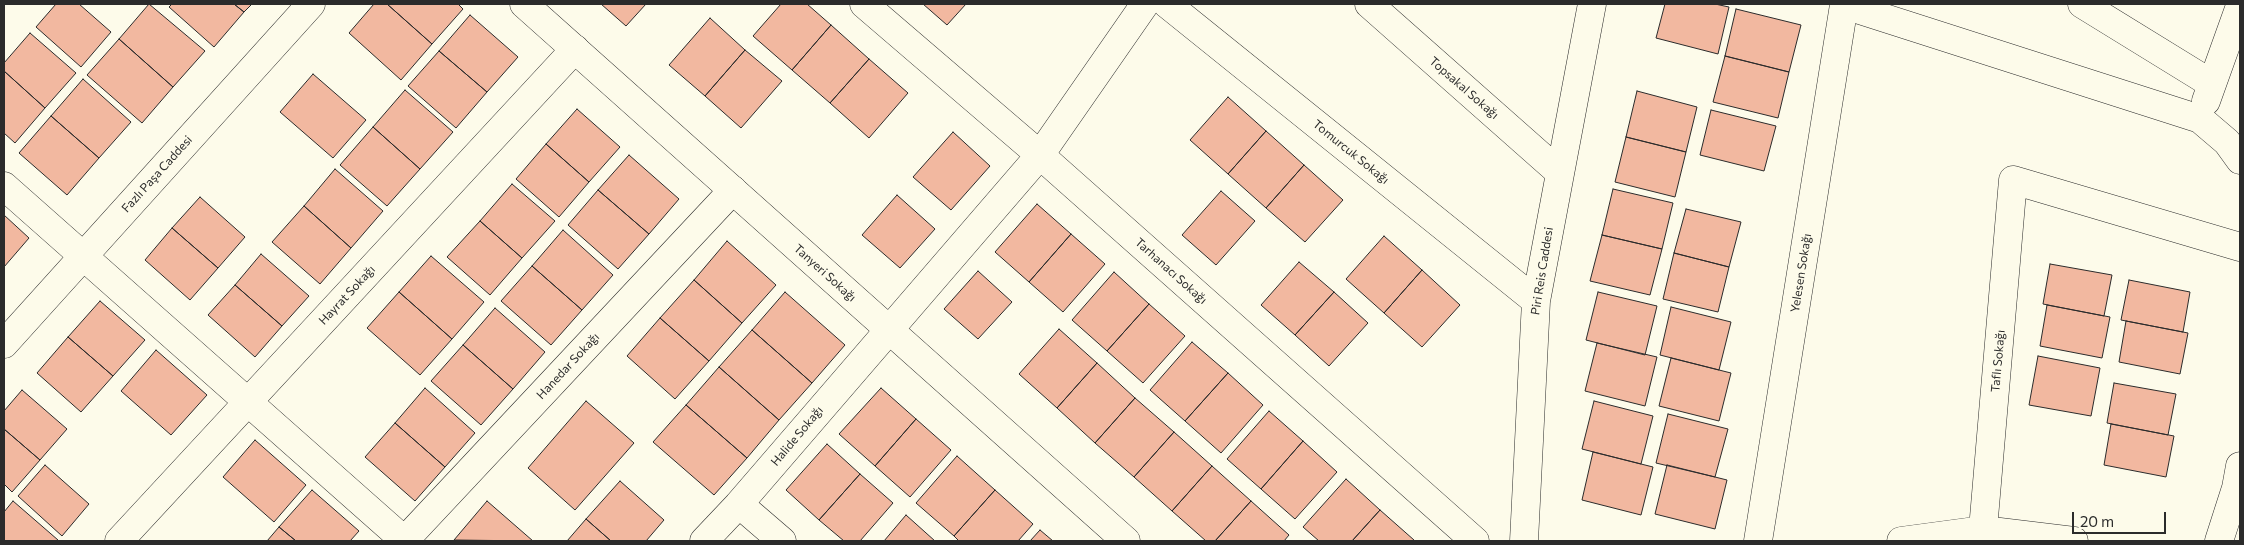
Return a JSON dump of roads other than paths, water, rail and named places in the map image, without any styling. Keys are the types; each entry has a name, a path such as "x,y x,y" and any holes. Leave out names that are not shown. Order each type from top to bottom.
{"street":[{"name":"Fazlı Paşa Caddesi","path":"4,344 310,4"},
{"name":"Tanyeri Sokağı","path":"524,4 1126,541"},
{"name":"Tarhanacı Sokağı","path":"864,4 1040,155 1476,541"},
{"name":"Halide Sokağı","path":"704,541 739,504 1040,155 1145,4"},
{"name":"Tomurcuk Sokağı","path":"1167,4 1536,301"},
{"name":"Topsakal Sokağı","path":"1369,4 1559,172"},
{"name":"Piri Reis Caddesi","path":"1524,541 1536,301 1592,4"},
{"path":"1844,4 2200,119 2227,142 2240,160"},
{"name":"Yelesen Sokağı","path":"1758,541 1844,4"},
{"path":"2082,4 2212,84"},
{"path":"2200,119 2240,6"},
{"name":"Hayrat Sokağı","path":"119,541 575,49"},
{"name":"Taflı Sokağı","path":"1983,536 2014,180 2240,247"},
{"path":"4,186 404,541"},
{"name":"Hanedar Sokağı","path":"404,541 733,190"},
{"path":"2219,541 2239,481"},
{"path":"739,504 782,541"},
{"path":"1901,541 1983,536 2074,541"}]}
